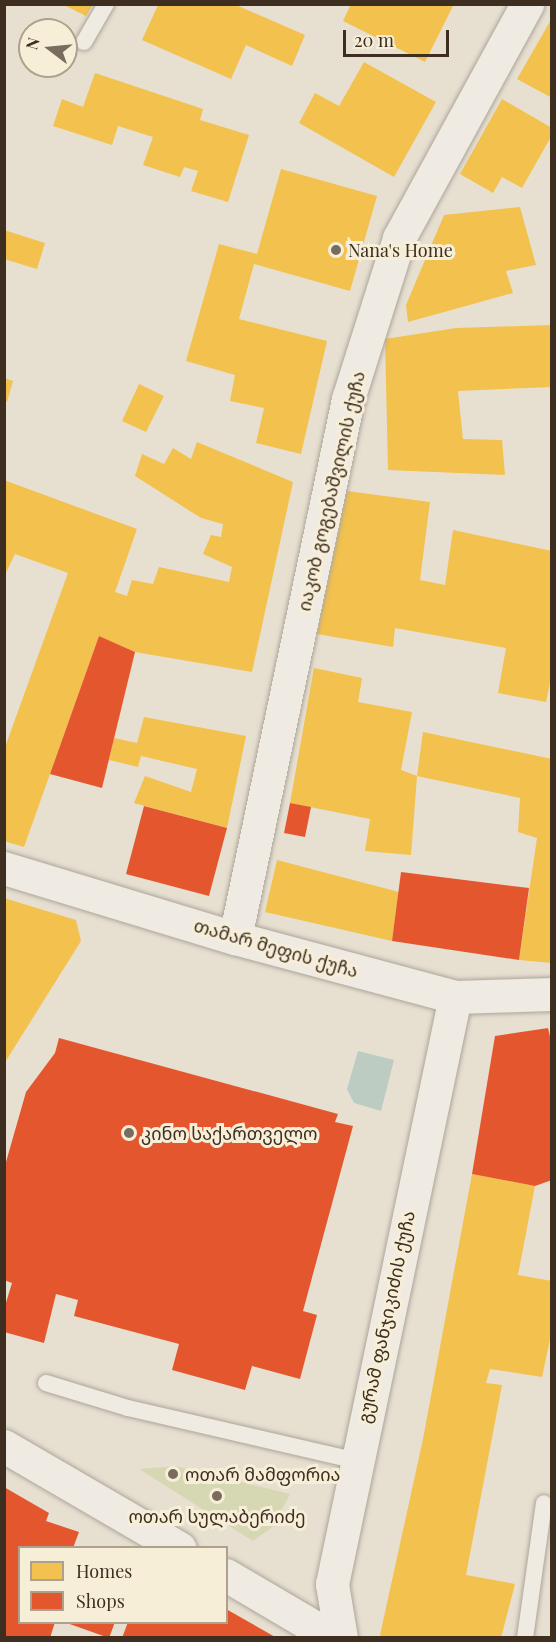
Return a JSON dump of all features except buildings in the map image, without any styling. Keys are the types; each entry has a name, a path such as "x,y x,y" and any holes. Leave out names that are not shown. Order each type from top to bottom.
{"street":[{"name":"იაკობ გოგებაშვილის ქუჩა","path":"235,938 348,399 399,238 528,4"},
{"name":"თამარ მეფის ქუჩა","path":"4,868 235,938 455,997 552,994"},
{"name":"გურამ ფანჯიკიძის ქუჩა","path":"341,1638 332,1584 455,997"},
{"path":"4,1446 176,1546"},
{"path":"228,1576 333,1638"}],"lane":[{"path":"84,42 106,4"},
{"path":"46,1383 128,1408 357,1461"},
{"path":"525,1638 544,1503"}],"green space":[{"path":"176,1466 290,1494 274,1526 253,1541 139,1469"}],"shaded area":[{"path":"358,1051 394,1060 381,1111 354,1103 347,1089"}],"place":[{"name":"Nana's Home","path":"336,250"},
{"name":"კინო საქართველო","path":"129,1133"},
{"name":"ოთარ მამფორია","path":"173,1474"},
{"name":"ოთარ სულაბერიძე","path":"217,1496"}]}
